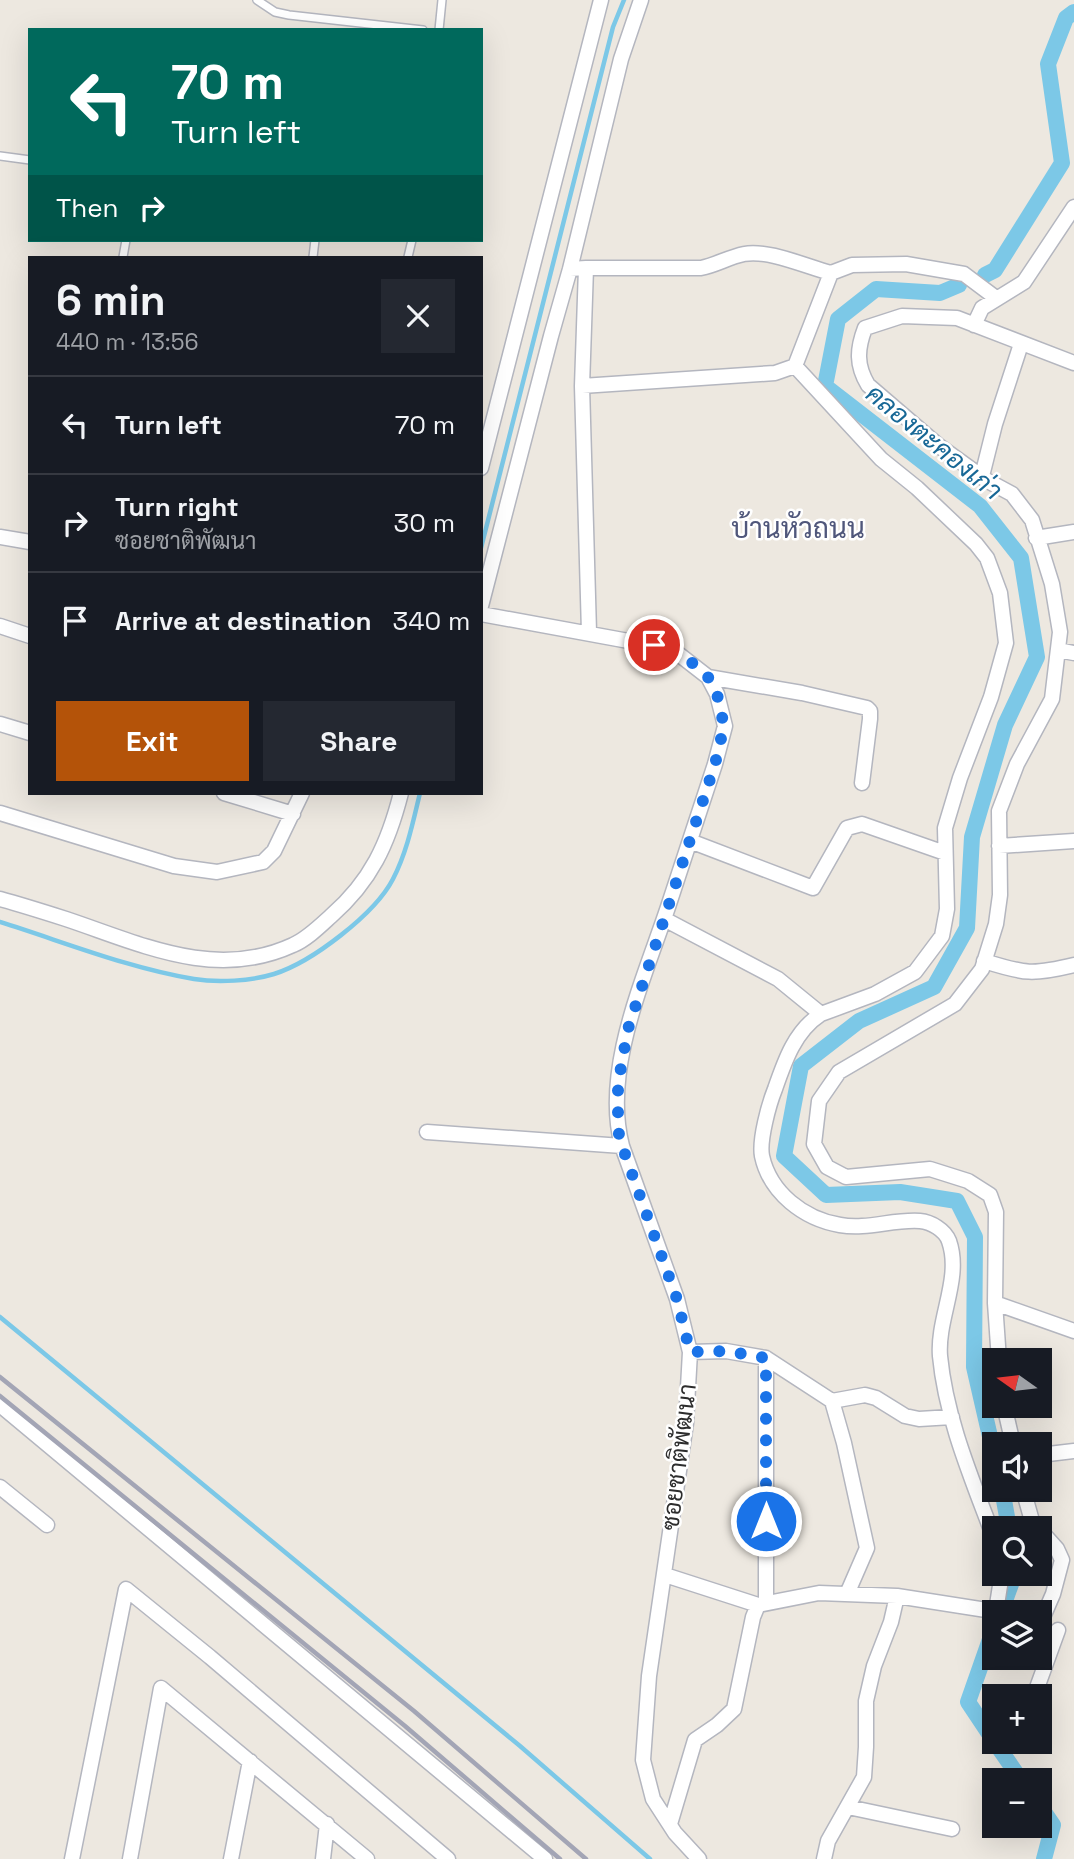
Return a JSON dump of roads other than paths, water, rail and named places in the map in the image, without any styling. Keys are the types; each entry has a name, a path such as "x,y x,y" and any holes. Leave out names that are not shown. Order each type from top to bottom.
{"street":[{"path":"483,460 601,0"},
{"path":"483,598 551,336 578,269 621,59 641,0"},
{"path":"974,325 982,308 1024,282 1074,207"},
{"path":"578,269 701,268 743,254 759,254 831,274 852,265 906,264 964,274 996,298"},
{"path":"578,269 589,632"},
{"path":"582,386 775,373 795,366 831,274"},
{"path":"998,1348 995,1303 996,1212 990,1195 968,1181 930,1169 846,1177 827,1167 814,1144 819,1101 839,1072 955,1004 982,970 996,924 1000,895 999,811 1017,764 1052,699 1059,632 1052,584 1035,538 1032,520 1012,495 939,446 868,385 860,372 858,347 865,328 902,316 957,318 1074,363"},
{"path":"982,477 995,424 1021,344"},
{"path":"795,366 881,459 917,488 976,544 987,558 1000,593 1006,643 992,697 956,790 945,828 947,909 943,936 915,972 875,994 821,1014 808,1022 786,1057 771,1101 762,1155 778,1191 808,1216 841,1226 922,1221 938,1227 948,1239 952,1264 940,1355 958,1441 986,1516"},
{"path":"1035,538 1074,532"},
{"path":"0,537 28,542"},
{"path":"483,614 673,649 708,677 802,693 867,708 870,711 870,719 862,783"},
{"path":"0,626 28,635"},
{"path":"1058,649 1074,653"},
{"name":"ซอยชาติพัฒนา","path":"699,1859 675,1833 653,1799 643,1760 649,1676 686,1423 690,1352 677,1299 622,1146 618,1130 618,1084 628,1029 715,764 724,726 717,694 708,677"},
{"path":"0,724 28,732"},
{"path":"231,795 293,814"},
{"path":"0,813 174,866 217,872 263,862 274,851 302,795"},
{"path":"0,899 152,950 209,960 232,960 272,952 295,944 348,901 362,886 385,844 400,795"},
{"path":"690,841 813,888 847,828 862,824 945,853"},
{"path":"999,846 1074,841"},
{"path":"664,919 778,979 821,1014"},
{"path":"984,961 1038,974 1074,965"},
{"path":"427,1132 622,1146"},
{"path":"995,1303 1074,1331"},
{"path":"690,1352 726,1351 766,1358 832,1401 867,1548 847,1594"},
{"path":"670,1824 695,1740 734,1709 753,1617 762,1603 766,1358"},
{"path":"832,1401 865,1395 876,1398 905,1416 919,1419 952,1416"},
{"path":"0,1405 545,1859"},
{"path":"1052,1454 1074,1451"},
{"path":"0,1488 47,1525"},
{"path":"1051,1600 1062,1559 1052,1543"},
{"path":"665,1575 762,1603 819,1593 897,1596 982,1609"},
{"path":"72,1859 126,1590 448,1859"},
{"path":"824,1859 828,1841 864,1777 866,1700 897,1596"},
{"path":"1052,1628 1074,1634"},
{"path":"1038,1684 1058,1630"},
{"path":"130,1859 161,1688 367,1859"},
{"path":"231,1859 250,1761"},
{"path":"848,1807 952,1829"},
{"path":"323,1859 327,1825"}],"lane":[{"path":"257,0 275,12 347,26 385,28"},
{"path":"439,28 442,0"},
{"path":"0,156 28,160"}],"waterway":[{"path":"483,540 613,27 624,0"},
{"name":"คลองตะคองเก่า","path":"985,275 995,270 1062,163 1048,64 1066,18 1074,12"},
{"name":"คลองตะคองเก่า","path":"959,285 940,293 876,289 838,319 825,386 980,506 1021,558 1037,657 1005,725 972,837 967,928 934,987 859,1021 801,1066 784,1156 826,1195 900,1192 957,1201 975,1237 974,1367 989,1432"},
{"path":"0,922 120,961 194,979 234,981 274,974 324,948 357,921 384,893 402,858 420,795"},
{"path":"0,1317 520,1746 650,1859"},
{"name":"คลองตะคองเก่า","path":"1004,1502 1007,1516"},
{"name":"คลองตะคองเก่า","path":"1005,1600 1010,1586"},
{"name":"คลองตะคองเก่า","path":"982,1662 968,1702 982,1723"},
{"name":"คลองตะคองเก่า","path":"1003,1754 1013,1768"},
{"name":"คลองตะคองเก่า","path":"1052,1824 1052,1829"},
{"name":"คลองตะคองเก่า","path":"1044,1859 1050,1838"}],"railway":[{"path":"0,1377 414,1711 586,1859"},
{"path":"0,1396 405,1726 560,1859"}],"district":[{"name":"บ้านหัวถนน","path":"798,528"}]}
